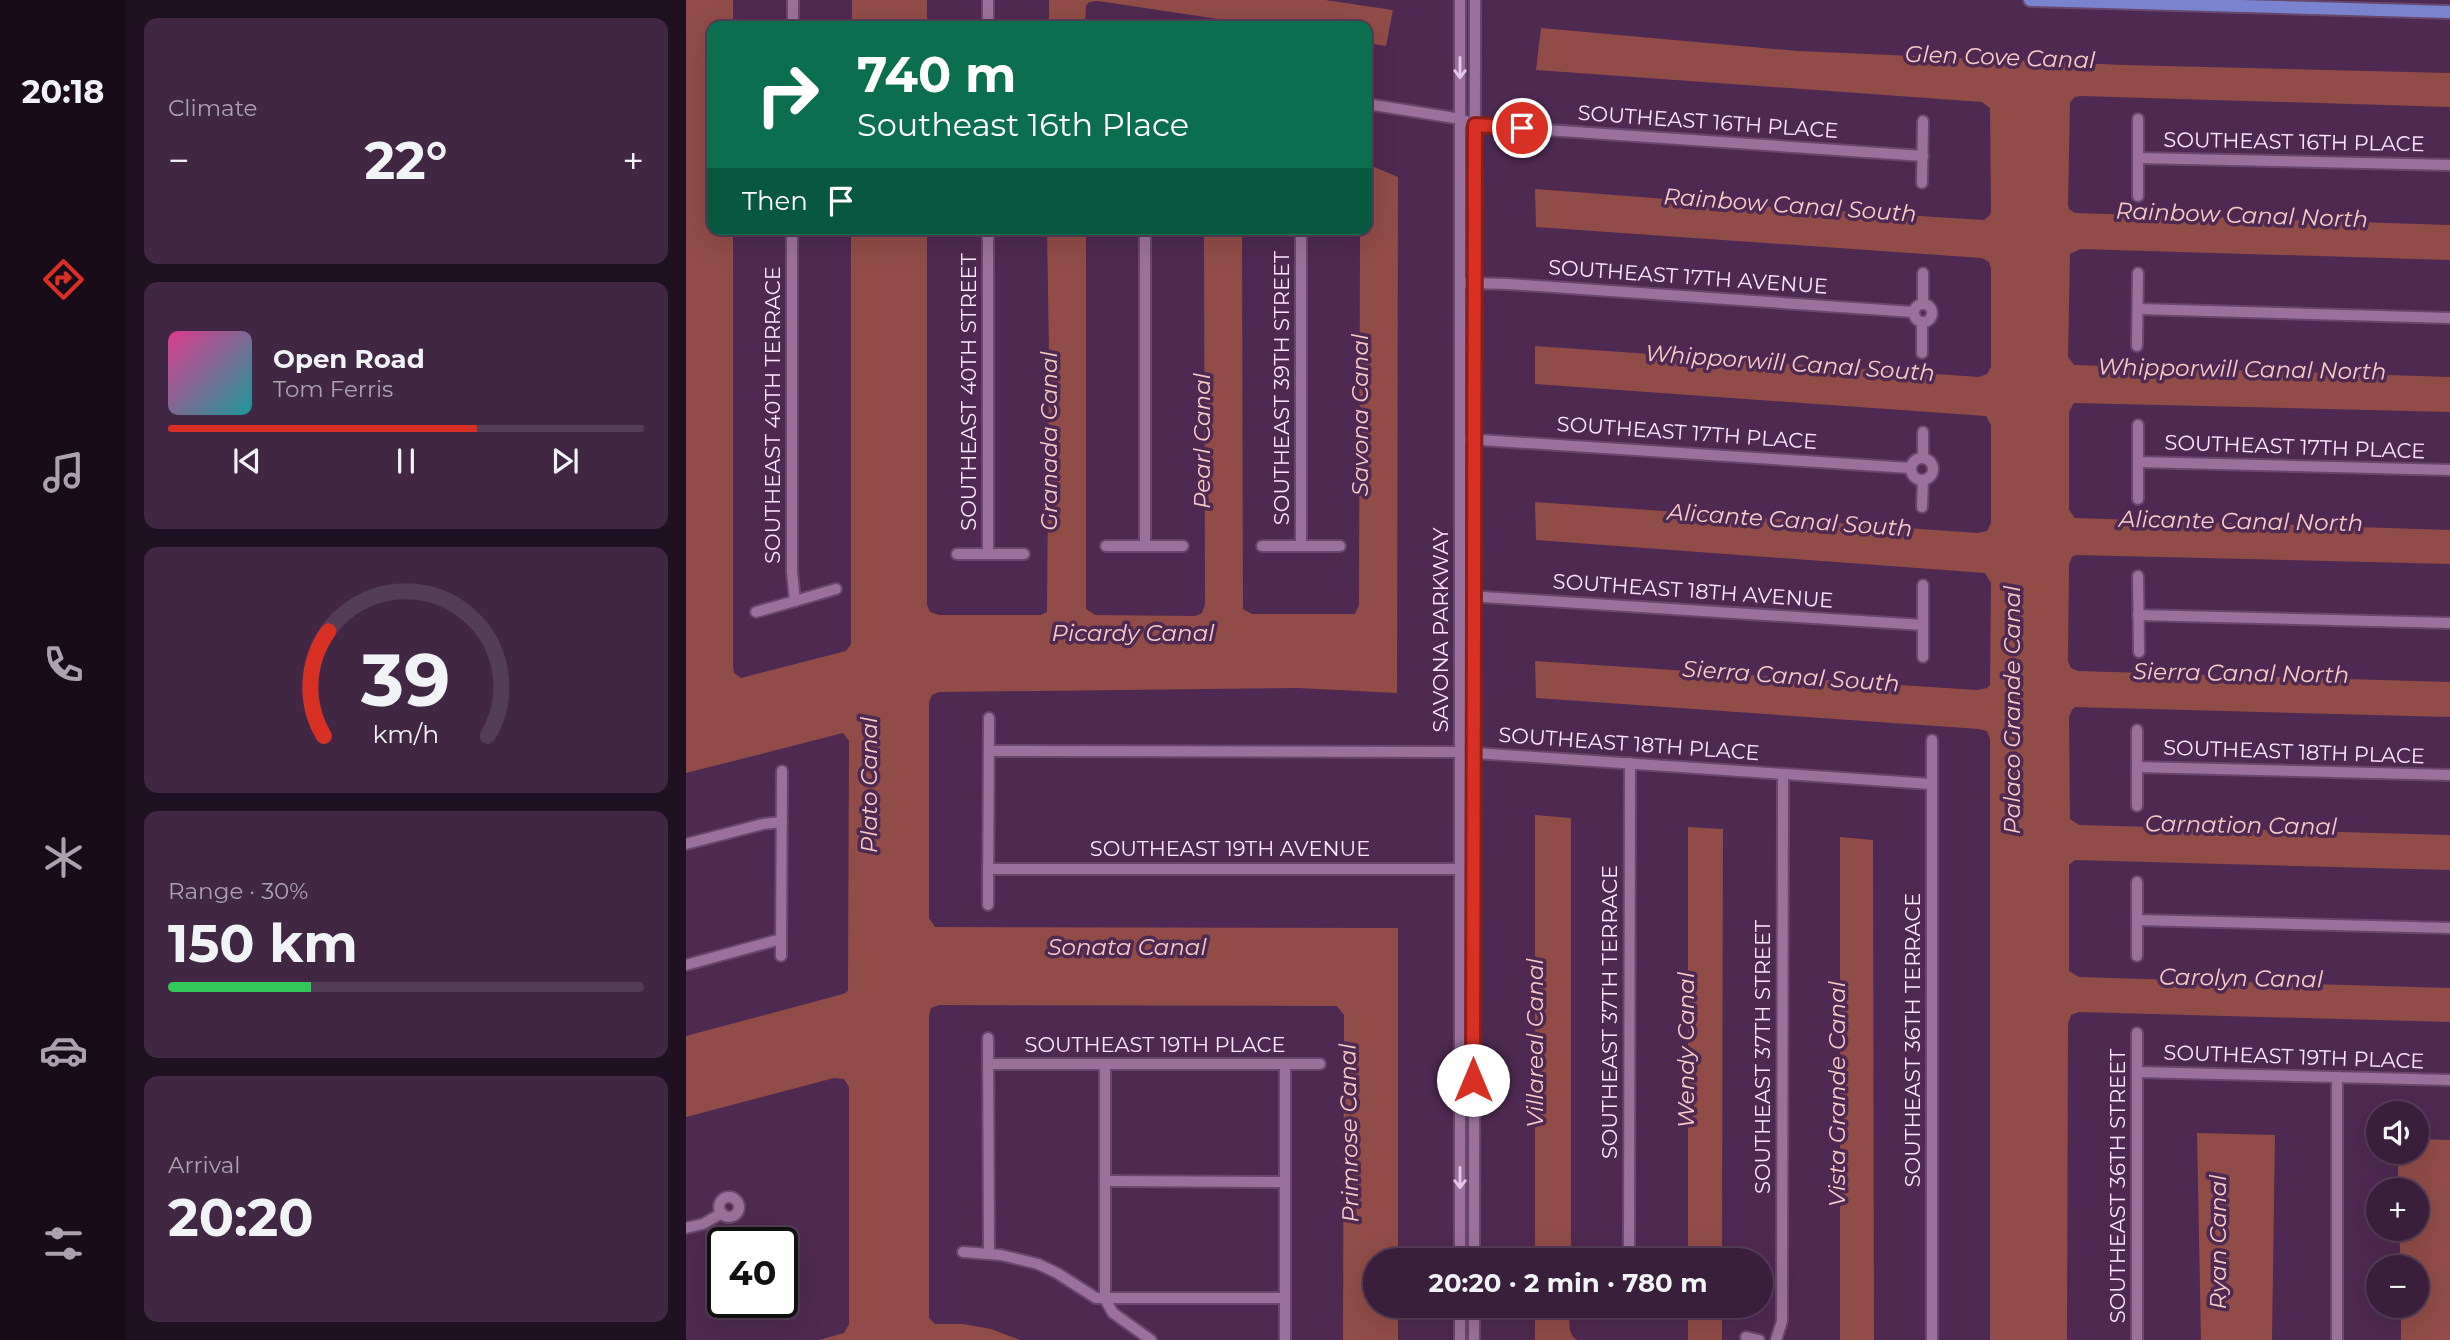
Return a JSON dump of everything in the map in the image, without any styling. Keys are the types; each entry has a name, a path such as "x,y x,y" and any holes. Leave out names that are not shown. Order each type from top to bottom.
{"main road":[{"path":"2030,0 2450,12"}],"street":[{"path":"793,0 793,21"},
{"path":"988,0 988,21"},
{"name":"SAVONA PARKWAY","path":"1460,0 1460,1248"},
{"name":"SAVONA PARKWAY","path":"1474,1248 1475,0"},
{"name":"SOUTHEAST 16TH PLACE","path":"1372,105 1461,119 1475,125 1923,156"},
{"name":"SOUTHEAST 16TH PLACE","path":"2138,119 2138,196"},
{"path":"1922,183 1923,121"},
{"name":"SOUTHEAST 16TH PLACE","path":"2138,158 2450,165"},
{"name":"SOUTHEAST 40TH TERRACE","path":"793,235 794,601"},
{"name":"SOUTHEAST 40TH STREET","path":"988,235 988,554"},
{"path":"1145,235 1145,546"},
{"name":"SOUTHEAST 39TH STREET","path":"1301,235 1301,546"},
{"path":"1923,273 1923,303"},
{"path":"2137,346 2138,273"},
{"name":"SOUTHEAST 17TH AVENUE","path":"1461,283 1913,312"},
{"path":"1923,303 1930,307 1932,313 1928,320 1922,322 1917,320 1913,312 1917,305 1923,303"},
{"path":"2138,309 2450,318"},
{"path":"1922,322 1922,353"},
{"name":"SOUTHEAST 17TH PLACE","path":"2138,425 2138,499"},
{"path":"1923,432 1923,457"},
{"name":"SOUTHEAST 17TH PLACE","path":"1460,439 1910,468"},
{"path":"1923,457 1929,460 1933,470 1930,477 1923,480 1914,477 1910,468 1916,459 1923,457"},
{"name":"SOUTHEAST 17TH PLACE","path":"2138,462 2450,470"},
{"path":"1922,506 1923,480"},
{"path":"1106,546 1184,546"},
{"name":"SOUTHEAST 39TH STREET","path":"1262,546 1340,546"},
{"name":"SOUTHEAST 40TH STREET","path":"957,554 1024,554"},
{"path":"2138,576 2139,652"},
{"path":"1923,585 1923,657"},
{"path":"756,612 836,589"},
{"name":"SOUTHEAST 18TH AVENUE","path":"1461,595 1923,625"},
{"path":"2138,615 2450,623"},
{"path":"988,905 989,718"},
{"name":"SOUTHEAST 18TH PLACE","path":"2137,730 2137,806"},
{"name":"SOUTHEAST 36TH TERRACE","path":"1932,740 1932,1340"},
{"name":"SOUTHEAST 18TH PLACE","path":"989,751 1460,752 1931,784"},
{"name":"SOUTHEAST 37TH TERRACE","path":"1629,1248 1630,763"},
{"name":"SOUTHEAST 18TH PLACE","path":"2137,767 2450,775"},
{"path":"781,956 782,771"},
{"name":"SOUTHEAST 37TH STREET","path":"1776,1340 1782,1321 1783,774"},
{"path":"686,844 763,824 782,822"},
{"name":"SOUTHEAST 19TH AVENUE","path":"988,869 1473,869"},
{"path":"2137,882 2137,956"},
{"path":"2137,919 2450,928"},
{"path":"686,965 781,939"},
{"name":"SOUTHEAST 36TH STREET","path":"2137,1033 2137,1340"},
{"path":"988,1038 989,1253"},
{"name":"SOUTHEAST 19TH PLACE","path":"989,1064 1320,1064"},
{"path":"1285,1064 1285,1340"},
{"path":"1105,1065 1105,1299 1113,1312 1151,1340"},
{"name":"SOUTHEAST 19TH PLACE","path":"2137,1072 2450,1080"},
{"path":"2337,1077 2337,1340"},
{"path":"1460,1131 1474,1132"},
{"path":"1105,1181 1284,1182"},
{"path":"686,1228 703,1224 722,1213"},
{"path":"963,1252 989,1253 1038,1264 1057,1273 1089,1295 1105,1299 1284,1298"},
{"path":"1460,1318 1460,1340"},
{"path":"1474,1318 1474,1340"},
{"path":"1746,1337 1759,1340"}],"water":[{"path":"686,0 733,0 733,21 707,21 707,235 733,235 733,667 734,673 741,678 846,651 851,644 851,235 927,235 927,605 930,612 939,615 1041,615 1047,612 1047,235 1086,235 1086,609 1095,615 1195,616 1202,613 1205,605 1204,235 1242,235 1243,609 1252,614 1355,614 1359,605 1360,235 1372,235 1372,166 1398,177 1397,693 1298,688 939,692 932,695 929,702 929,918 935,927 1398,928 1398,1248 1363,1248 1363,1318 1398,1318 1398,1340 1343,1340 1344,1015 1337,1006 939,1005 931,1008 929,1015 929,1318 935,1324 963,1324 991,1329 1020,1340 819,1340 844,1333 849,1324 849,1087 844,1079 834,1078 686,1117 686,1036 848,991 849,741 843,733 686,773"},
{"path":"852,0 927,0 927,21 852,21"},
{"path":"1049,0 1325,0 1393,10 1386,46 1372,44 1372,21 1232,21 1098,1 1089,2 1086,6 1085,21 1049,21"},
{"path":"1541,28 1798,51 2124,65 2450,73 2450,107 2080,96 2070,102 2068,205 2075,213 2450,225 2450,260 2080,249 2070,254 2068,357 2074,365 2450,377 2450,412 2074,403 2069,412 2069,510 2075,518 2450,530 2450,564 2076,555 2069,564 2068,661 2071,668 2078,671 2450,682 2450,717 2075,707 2069,717 2070,819 2079,825 2450,835 2450,870 2075,860 2069,865 2069,971 2079,977 2450,988 2450,1022 2079,1012 2071,1015 2068,1024 2067,1340 1990,1340 1990,739 1987,731 1536,698 1535,661 1977,690 1990,685 1991,583 1985,573 1536,540 1535,502 1978,533 1987,531 1991,523 1991,425 1986,416 1535,384 1535,346 1979,377 1987,374 1991,367 1989,262 1982,258 1536,227 1535,189 1984,220 1991,211 1990,108 1982,102 1536,70"},
{"name":"Villareal Canal","path":"1535,815 1571,818 1571,1248 1535,1248"},
{"path":"1688,827 1723,829 1722,1248 1688,1248"},
{"path":"1840,837 1873,840 1874,1340 1840,1340"},
{"name":"Ryan Canal","path":"2197,1133 2275,1135 2272,1340 2201,1340"},
{"path":"2429,1139 2450,1140 2450,1340 2401,1340 2401,1318 2429,1318 2429,1255 2400,1255 2400,1241 2429,1241 2429,1178 2398,1178 2398,1164 2429,1164"},
{"path":"1535,1318 1569,1318 1571,1333 1577,1340 1535,1340"},
{"path":"1688,1318 1722,1318 1722,1340 1688,1340"}],"route":[{"path":"1473,1080 1475,125 1522,128"}],"water label":[{"name":"Glen Cove Canal","path":"2000,57"},
{"name":"Rainbow Canal South","path":"1790,205"},
{"name":"Rainbow Canal North","path":"2242,215"},
{"name":"Whipporwill Canal South","path":"1790,363"},
{"name":"Whipporwill Canal North","path":"2242,369"},
{"name":"Savona Canal","path":"1360,415"},
{"name":"Granada Canal","path":"1049,441"},
{"name":"Pearl Canal","path":"1202,441"},
{"name":"Alicante Canal South","path":"1790,520"},
{"name":"Alicante Canal North","path":"2241,521"},
{"name":"Picardy Canal","path":"1133,633"},
{"name":"Sierra Canal North","path":"2241,673"},
{"name":"Sierra Canal South","path":"1791,676"},
{"name":"Palaco Grande Canal","path":"2012,710"},
{"name":"Plato Canal","path":"869,785"},
{"name":"Carnation Canal","path":"2241,825"},
{"name":"Sonata Canal","path":"1127,947"},
{"name":"Carolyn Canal","path":"2241,978"},
{"name":"Wendy Canal","path":"1686,1050"},
{"name":"Vista Grande Canal","path":"1837,1094"},
{"name":"Primrose Canal","path":"1349,1133"}]}
